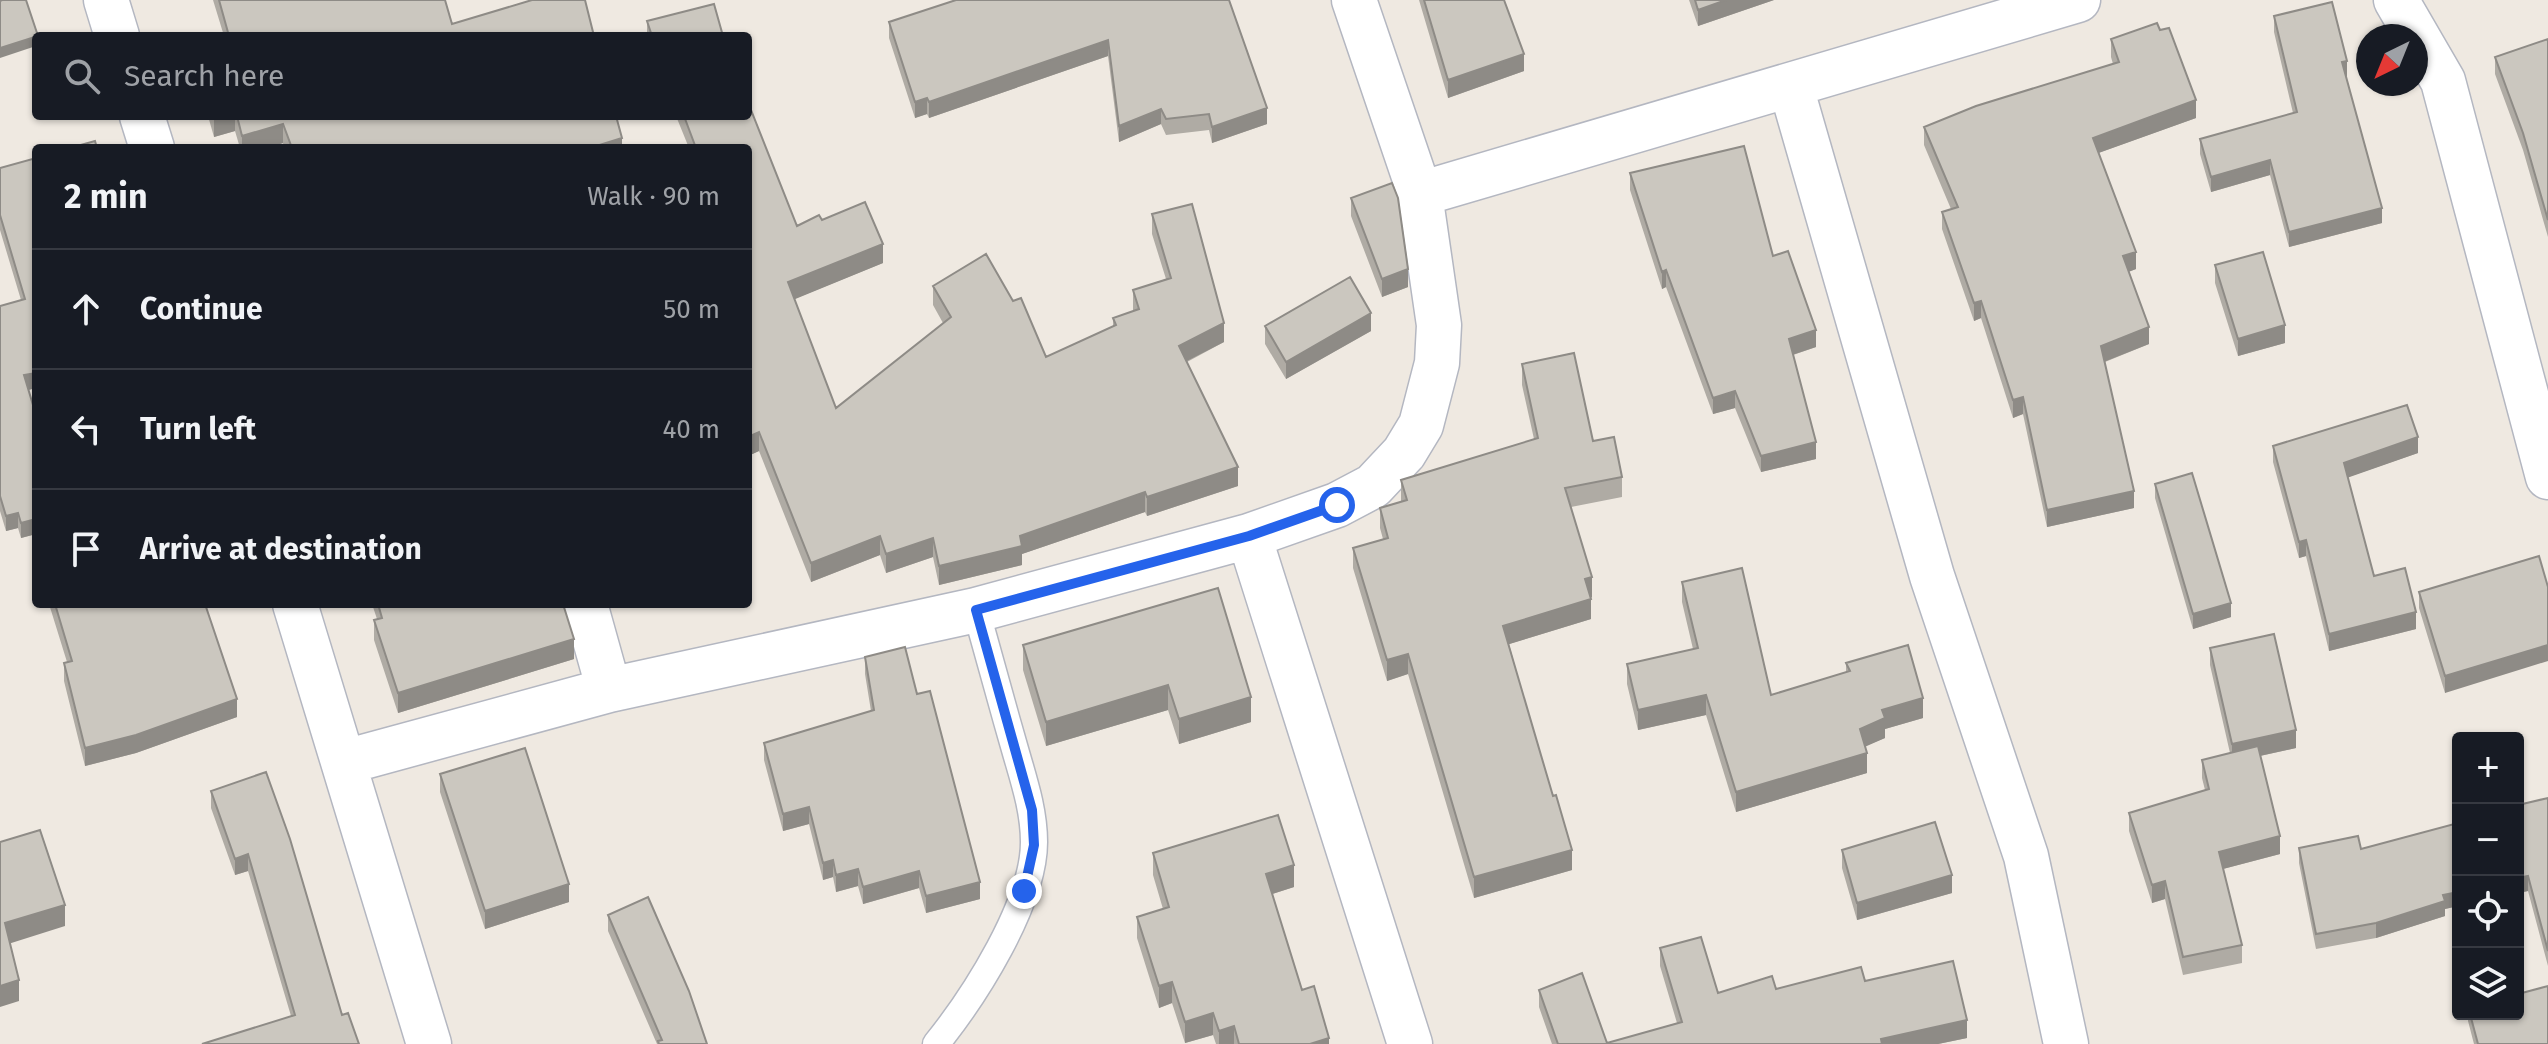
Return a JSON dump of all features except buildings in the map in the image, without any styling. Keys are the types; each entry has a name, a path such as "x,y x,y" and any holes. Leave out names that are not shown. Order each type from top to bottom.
{"street":[{"path":"106,0 116,32"},
{"path":"345,762 609,690 976,610 1249,536 1337,505 1373,486 1404,453 1421,425 1437,363 1439,325 1420,194 1354,0"},
{"path":"1420,194 2078,0"},
{"path":"2396,0 2443,81 2548,477"},
{"path":"1791,87 1932,576 2026,856 2066,1044"},
{"path":"143,120 151,144"},
{"path":"1249,536 1410,1044"},
{"path":"296,608 429,1044"},
{"path":"586,608 609,690"}],"lane":[{"path":"936,1044 976,987 1003,936 1024,891 1034,845 1032,810 976,610"}],"route":[{"path":"1024,891 1034,845 1032,810 976,610 1249,536 1337,505"}]}
